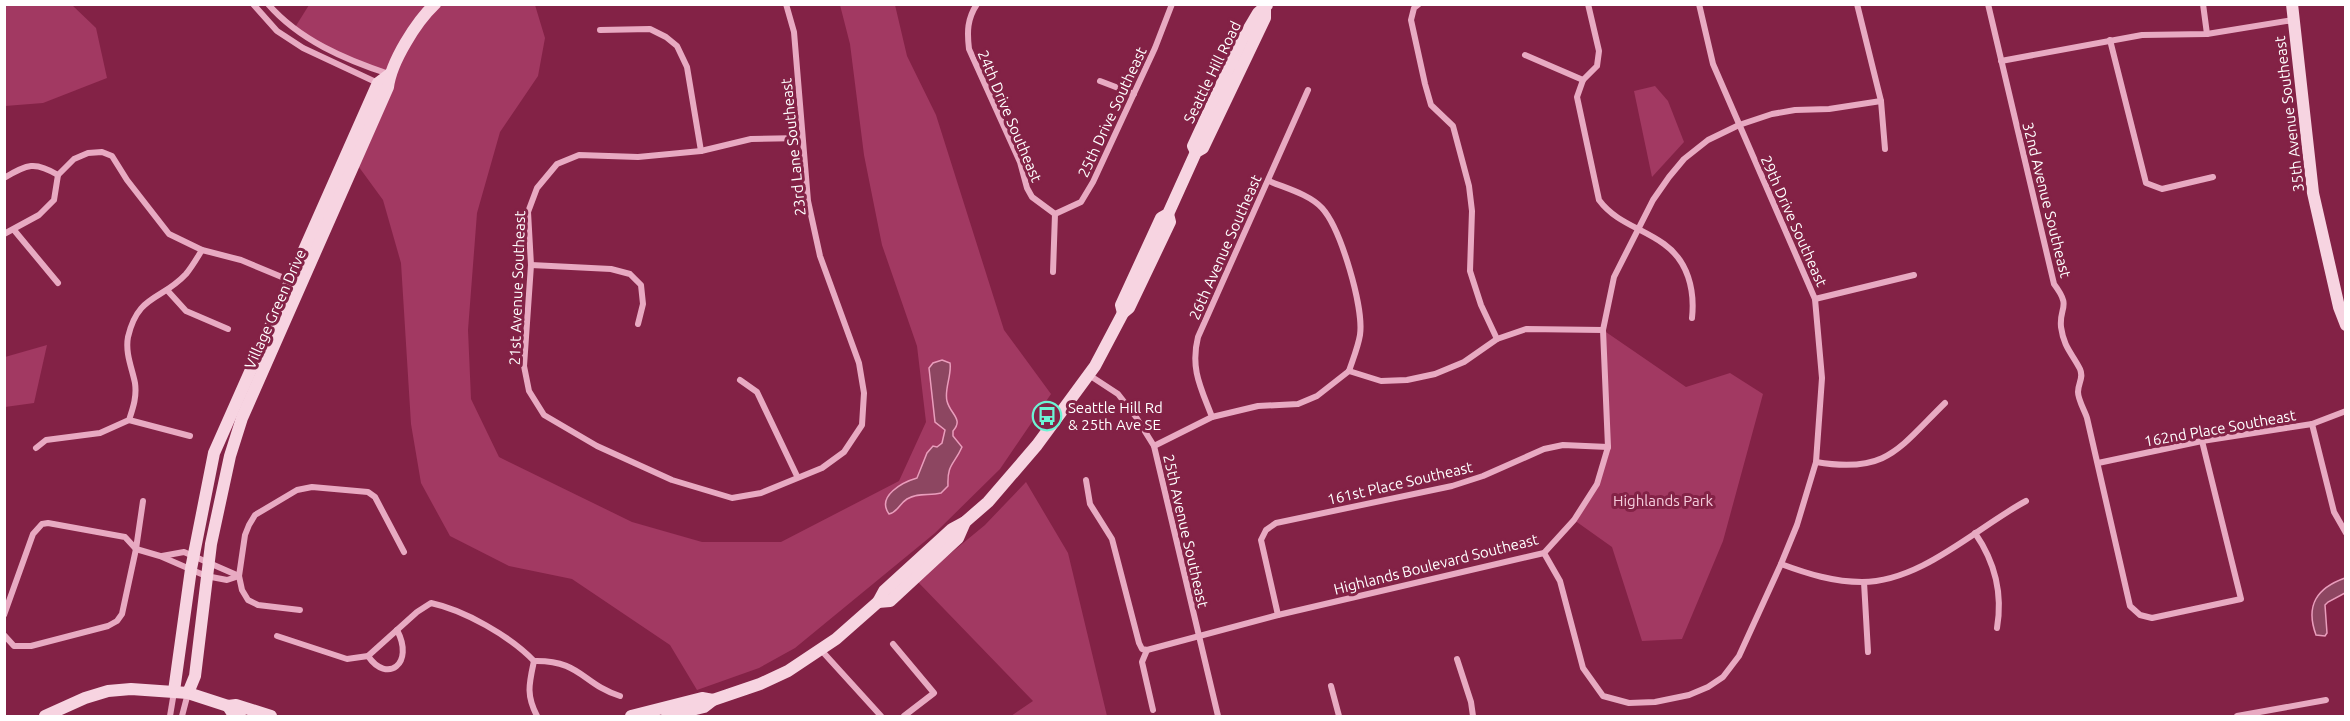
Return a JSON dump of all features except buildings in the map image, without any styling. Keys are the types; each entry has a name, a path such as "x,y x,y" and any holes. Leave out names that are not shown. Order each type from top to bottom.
{"street":[{"path":"253,4 277,31 303,48 383,85"},
{"path":"268,4 281,19 314,41 367,67 390,74"},
{"name":"Village Green Drive","path":"174,691 191,569 214,453 289,280 383,85 422,17 435,4"},
{"name":"23rd Lane Southeast","path":"786,4 794,32 808,201 820,256 859,363 864,393 862,425 844,452 822,468 797,476"},
{"name":"24th Drive Southeast","path":"977,4 970,15 967,31 969,49 1020,162 1027,188 1032,197 1055,214"},
{"name":"25th Drive Southeast","path":"1055,214 1081,202 1093,182 1172,4"},
{"path":"1588,4 1599,51 1598,66 1583,80 1578,97 1580,117 1599,200 1609,213 1664,243 1677,256 1690,277 1694,300 1692,318"},
{"name":"29th Drive Southeast","path":"1544,553 1560,581 1583,668 1603,696 1629,703 1655,702 1689,695 1708,687 1723,677 1739,656 1797,525 1816,462 1822,378 1815,299 1713,64 1699,4"},
{"path":"1857,4 1881,101 1885,148"},
{"name":"32nd Avenue Southeast","path":"1988,4 2054,284 2062,295 2065,306 2061,325 2066,348 2080,370 2082,379 2078,392 2098,463 2130,606 2140,615 2152,618 2241,599 2202,441"},
{"path":"2203,4 2207,34"},
{"name":"35th Avenue Southeast","path":"2292,4 2313,193 2339,308 2346,325"},
{"name":"Seattle Hill Road","path":"667,717 704,707 713,700 760,684 788,671 821,650 878,602 884,591 952,529 988,502 1037,445 1089,375 1123,314 1121,305 1161,218 1168,214 1196,152 1203,148 1265,18 1267,6"},
{"path":"1417,6 1411,20 1431,105 1454,126 1469,186 1472,211 1470,271 1481,305 1497,339"},
{"path":"2001,61 2142,34 2207,34 2293,20"},
{"path":"600,30 650,29 677,46 687,67 700,151 751,139 802,138"},
{"path":"2110,40 2146,183 2162,189 2213,177"},
{"path":"1525,55 1583,80"},
{"path":"1100,81 1134,94"},
{"name":"Village Green Drive","path":"188,693 195,676 208,563 230,456 242,418 383,85"},
{"name":"26th Avenue Southeast","path":"1212,417 1194,369 1196,345 1308,90"},
{"name":"Highlands Boulevard Southeast","path":"1144,649 1544,553 1574,520 1597,484 1608,447 1603,330 1614,277 1653,200 1684,159 1708,140 1739,125 1772,114 1795,110 1829,110 1881,101"},
{"name":"21st Avenue Southeast","path":"700,151 638,157 579,156 557,164 537,188 528,212 531,265 524,366 529,391 544,416 597,446 672,480 732,498 760,494 797,476"},
{"path":"4,234 39,215 54,200 58,175 74,159 88,153 102,152 112,156 127,180 169,234 202,250 241,260 289,280"},
{"path":"4,178 33,164 45,167 58,175"},
{"path":"1154,446 1212,417 1258,406 1298,404 1317,396 1349,371 1360,336 1360,311 1333,225 1322,207 1306,197 1269,181"},
{"path":"1053,272 1055,214"},
{"path":"14,230 58,283"},
{"path":"129,420 136,401 128,340 133,321 142,304 166,290 186,273 202,250"},
{"path":"531,265 611,269 630,274 641,285 643,304 638,324"},
{"path":"1815,299 1914,275"},
{"path":"166,290 186,310 228,329"},
{"path":"1349,371 1381,381 1407,380 1435,374 1464,362 1497,339 1526,329 1603,330"},
{"name":"25th Avenue Southeast","path":"1089,375 1118,394 1154,446 1218,717"},
{"path":"740,380 757,392 797,476"},
{"path":"1816,462 1854,466 1871,463 1885,457 1901,446 1945,404"},
{"name":"162nd Place Southeast","path":"2098,463 2202,441 2312,424 2346,411"},
{"path":"36,448 46,440 100,433 129,420 190,436"},
{"path":"2312,424 2334,512 2346,533"},
{"name":"161st Place Southeast","path":"1278,615 1261,540 1266,530 1276,524 1452,486 1483,477 1544,449 1563,445 1608,447"},
{"path":"1086,480 1090,504 1112,539 1144,649 1142,663 1153,710"},
{"path":"300,610 258,605 248,600 242,590 239,576 245,535 255,516 297,490 312,487 368,492 375,497 404,552"},
{"path":"4,635 14,646 31,646 108,626 117,621 122,614 136,549 143,501"},
{"path":"1781,564 1834,580 1864,582 1893,577 1922,567 2026,501"},
{"path":"4,615 33,534 42,524 48,523 125,537 136,549 160,556 206,576 227,580 239,576"},
{"path":"1975,533 1986,549 1993,566 2000,615 1997,628"},
{"path":"160,556 184,552 239,576"},
{"path":"1864,582 1868,652"},
{"path":"277,636 346,659 368,656 431,603 448,607 522,648 534,661"},
{"path":"368,656 373,663 385,669 393,668 399,663 405,651 397,630"},
{"path":"893,644 934,693 904,717"},
{"path":"821,650 881,717"},
{"path":"1456,659 1471,702 1473,717"},
{"path":"534,661 552,660 567,665 582,673 603,691 620,696"},
{"path":"534,661 529,688 530,702 537,717"},
{"path":"1331,686 1339,717"},
{"path":"45,717 85,698 108,691 130,689 188,693 228,706 236,705 271,717"},
{"path":"170,717 174,691"},
{"path":"182,717 188,693"},
{"name":"Seattle Hill Road","path":"631,717 702,698 713,700"},
{"path":"2237,717 2326,700"},
{"path":"228,706 233,714 240,717"}],"green space":[{"path":"4,5 72,5 96,28 107,78 43,103 5,106"},
{"path":"309,5 535,5 545,38 538,76 500,132 477,213 468,330 471,399 499,457 632,522 702,542 781,542 899,481 926,422 917,346 882,245 864,155 850,44 840,5 895,5 907,56 936,115 1004,330 1051,394 1000,469 935,533 795,648 759,668 697,690 670,645 572,579 509,566 450,536 421,483 411,424 401,263 383,200 356,163 390,75 367,67 294,29"},
{"path":"1655,86 1668,101 1684,142 1652,177 1634,91"},
{"name":"Highlands Park","path":"1603,330 1686,387 1730,373 1763,394 1723,541 1682,639 1642,641 1612,547 1574,520 1597,484 1608,447"},
{"path":"47,345 34,403 5,407 5,357"},
{"path":"1026,482 1068,553 1107,716 1011,716 1033,701 917,581 985,525"}],"shaded area":[{"path":"942,360 950,363 947,401 957,420 953,436 962,447 950,469 948,486 941,493 911,497 889,514 886,507 888,496 899,486 917,478 927,453 933,446 937,447 942,443 945,430 935,422 929,368 933,363"},
{"path":"2345,578 2345,593 2325,605 2327,633 2325,636 2316,635 2312,615 2316,599 2327,587"}],"place":[{"name":"Seattle Hill Rd & 25th Ave SE","path":"1047,416"}]}
